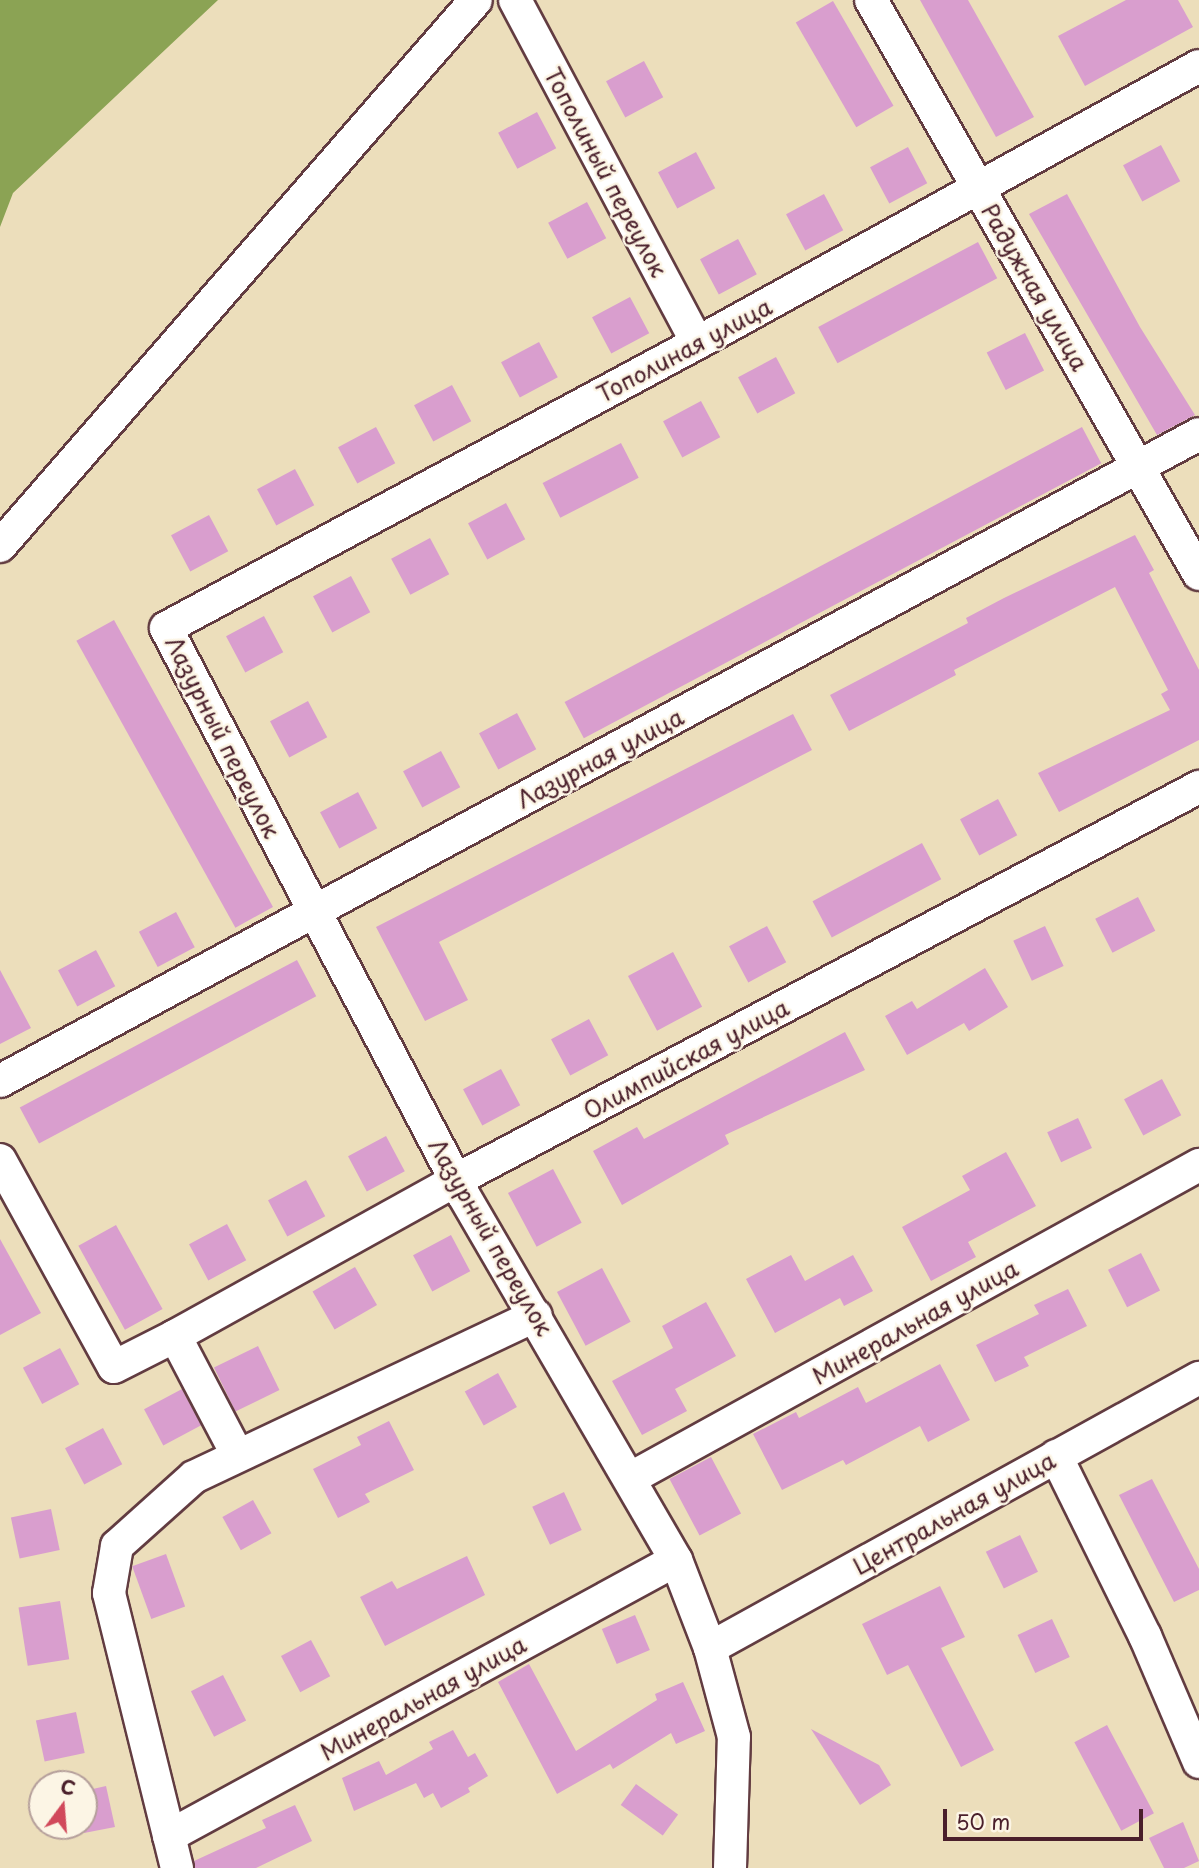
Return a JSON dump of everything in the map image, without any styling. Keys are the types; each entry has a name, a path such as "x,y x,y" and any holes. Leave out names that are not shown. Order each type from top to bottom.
{"street":[{"path":"0,546 476,0"},
{"name":"Тополиный переулок","path":"514,0 697,343"},
{"name":"Радужная улица","path":"871,0 1199,574"},
{"name":"Тополиная улица","path":"166,628 697,343 1199,66"},
{"name":"Лазурная улица","path":"0,1081 1199,434"},
{"name":"Лазурный переулок","path":"166,628 456,1180 631,1478 676,1560 710,1648 734,1737 730,1868"},
{"name":"Олимпийская улица","path":"0,1160 114,1367 456,1180 1199,787"},
{"name":"Минеральная улица","path":"631,1478 1199,1165"},
{"path":"177,1868 109,1593 117,1546 194,1477 237,1454 536,1315"},
{"path":"175,1336 237,1454"},
{"name":"Центральная улица","path":"710,1648 1199,1378"},
{"path":"1056,1457 1145,1636 1199,1762"},
{"name":"Минеральная улица","path":"169,1836 676,1560"}],"green space":[{"path":"0,0 218,0 13,193 0,227"}],"building":[{"path":"920,0 968,0 1034,117 996,137"},
{"path":"1126,0 1178,0 1193,27 1085,86 1058,36"},
{"path":"833,1 894,106 856,127 796,22"},
{"path":"644,61 663,97 625,117 606,81"},
{"path":"537,112 556,148 517,169 498,133"},
{"path":"1161,145 1180,181 1142,201 1123,165"},
{"path":"908,147 927,183 889,203 870,167"},
{"path":"696,152 715,188 677,208 658,172"},
{"path":"824,194 843,230 805,250 786,214"},
{"path":"1067,194 1140,327 1195,415 1157,435 1029,214"},
{"path":"587,202 606,238 567,259 548,223"},
{"path":"738,239 757,274 719,295 700,259"},
{"path":"978,242 997,278 837,363 818,327"},
{"path":"630,297 649,333 611,353 592,317"},
{"path":"1025,333 1044,370 1006,390 987,353"},
{"path":"539,342 558,377 520,398 501,362"},
{"path":"776,357 795,393 757,413 738,377"},
{"path":"452,385 471,421 433,441 414,405"},
{"path":"701,401 720,437 682,457 663,421"},
{"path":"376,427 395,463 357,483 338,447"},
{"path":"1082,427 1101,463 584,738 565,702"},
{"path":"621,443 639,478 560,518 543,483"},
{"path":"295,469 314,505 276,525 257,489"},
{"path":"506,503 525,539 487,559 468,523"},
{"path":"209,515 228,551 190,571 171,535"},
{"path":"1135,535 1154,570 1149,573 1199,670 1199,740 1059,812 1038,773 1170,710 1161,694 1168,690 1115,587 954,670 956,675 849,731 830,695 968,623 966,618 1004,598"},
{"path":"430,538 449,574 410,595 391,559"},
{"path":"351,576 370,612 332,632 313,596"},
{"path":"264,616 283,652 245,672 226,636"},
{"path":"114,620 273,907 235,928 76,641"},
{"path":"308,701 327,737 289,757 270,721"},
{"path":"517,713 536,749 498,769 479,733"},
{"path":"793,714 812,750 439,942 468,1000 425,1021 376,927"},
{"path":"441,751 460,787 422,807 403,771"},
{"path":"358,792 377,828 339,848 320,812"},
{"path":"998,799 1017,835 979,855 960,819"},
{"path":"922,843 941,879 832,937 813,901"},
{"path":"1138,897 1155,931 1112,953 1095,919"},
{"path":"176,912 195,947 158,967 139,932"},
{"path":"767,926 786,962 748,982 729,946"},
{"path":"1045,926 1064,966 1032,981 1013,941"},
{"path":"96,950 115,986 77,1006 58,970"},
{"path":"673,952 702,1007 657,1031 628,976"},
{"path":"297,960 316,996 39,1144 20,1107"},
{"path":"985,968 1008,1007 969,1031 964,1023 907,1055 885,1016 912,1001 917,1009"},
{"path":"0,970 31,1028 0,1044"},
{"path":"589,1019 608,1055 570,1075 551,1039"},
{"path":"845,1032 865,1070 725,1135 729,1144 622,1205 593,1151 637,1127 644,1139"},
{"path":"501,1069 520,1105 482,1125 463,1089"},
{"path":"1162,1079 1181,1115 1143,1135 1124,1099"},
{"path":"1078,1118 1092,1148 1061,1162 1047,1132"},
{"path":"386,1136 405,1171 367,1192 348,1156"},
{"path":"1006,1152 1036,1206 968,1242 976,1257 931,1281 902,1227 970,1190 962,1176"},
{"path":"553,1169 582,1223 537,1247 508,1193"},
{"path":"306,1180 325,1216 287,1236 268,1200"},
{"path":"227,1224 246,1260 208,1280 189,1244"},
{"path":"116,1225 163,1309 125,1330 78,1246"},
{"path":"451,1235 470,1271 432,1291 413,1255"},
{"path":"0,1239 41,1313 0,1335"},
{"path":"1141,1253 1160,1290 1127,1307 1108,1270"},
{"path":"791,1255 805,1281 853,1255 873,1291 844,1306 840,1298 775,1333 746,1279"},
{"path":"355,1267 377,1305 335,1330 313,1292"},
{"path":"602,1268 631,1322 586,1346 557,1292"},
{"path":"1068,1289 1087,1326 1024,1357 1029,1366 995,1382 976,1345 1039,1314 1034,1305"},
{"path":"706,1302 736,1356 675,1389 687,1411 642,1435 612,1381 673,1348 662,1326"},
{"path":"258,1346 279,1390 235,1412 214,1367"},
{"path":"60,1348 79,1384 42,1404 23,1368"},
{"path":"940,1364 970,1420 928,1442 920,1426 846,1465 843,1460 782,1490 753,1434 796,1412 799,1418 858,1387 866,1403"},
{"path":"498,1373 517,1407 484,1426 465,1391"},
{"path":"182,1389 201,1425 163,1445 144,1409"},
{"path":"389,1421 414,1470 365,1494 370,1502 338,1518 313,1469 361,1445 357,1437"},
{"path":"103,1428 122,1464 84,1484 65,1448"},
{"path":"711,1457 741,1514 700,1536 670,1479"},
{"path":"1152,1479 1199,1569 1199,1590 1174,1602 1119,1495"},
{"path":"564,1492 582,1530 550,1545 532,1507"},
{"path":"253,1500 271,1533 241,1550 222,1517"},
{"path":"51,1509 60,1550 20,1559 11,1518"},
{"path":"1020,1535 1038,1572 1004,1589 986,1552"},
{"path":"166,1554 185,1607 151,1619 132,1566"},
{"path":"467,1556 485,1595 385,1646 360,1597 392,1581 397,1589"},
{"path":"940,1586 965,1637 941,1648 994,1750 961,1767 908,1665 887,1675 862,1624"},
{"path":"60,1601 69,1659 28,1666 19,1608"},
{"path":"635,1615 650,1650 617,1664 602,1629"},
{"path":"1052,1619 1070,1657 1035,1673 1018,1635"},
{"path":"311,1640 330,1676 300,1692 281,1656"},
{"path":"529,1664 576,1751 657,1700 655,1694 683,1682 705,1731 676,1744 671,1733 613,1769 610,1764 557,1794 498,1682"},
{"path":"223,1675 246,1720 214,1737 191,1691"},
{"path":"76,1712 85,1753 45,1762 36,1721"},
{"path":"1107,1725 1154,1813 1121,1831 1074,1742"},
{"path":"811,1729 879,1765 891,1785 860,1805"},
{"path":"453,1730 468,1757 475,1753 488,1776 468,1788 470,1792 441,1808 433,1793 424,1798 416,1783 354,1811 342,1778 379,1761 386,1775 433,1749 429,1742"},
{"path":"636,1784 678,1815 663,1836 621,1805"},
{"path":"106,1786 115,1827 98,1830 98,1788"},
{"path":"295,1805 312,1841 256,1868 195,1868 194,1861 266,1828 262,1820"},
{"path":"1183,1822 1199,1861 1184,1868 1164,1868 1149,1838"}]}
